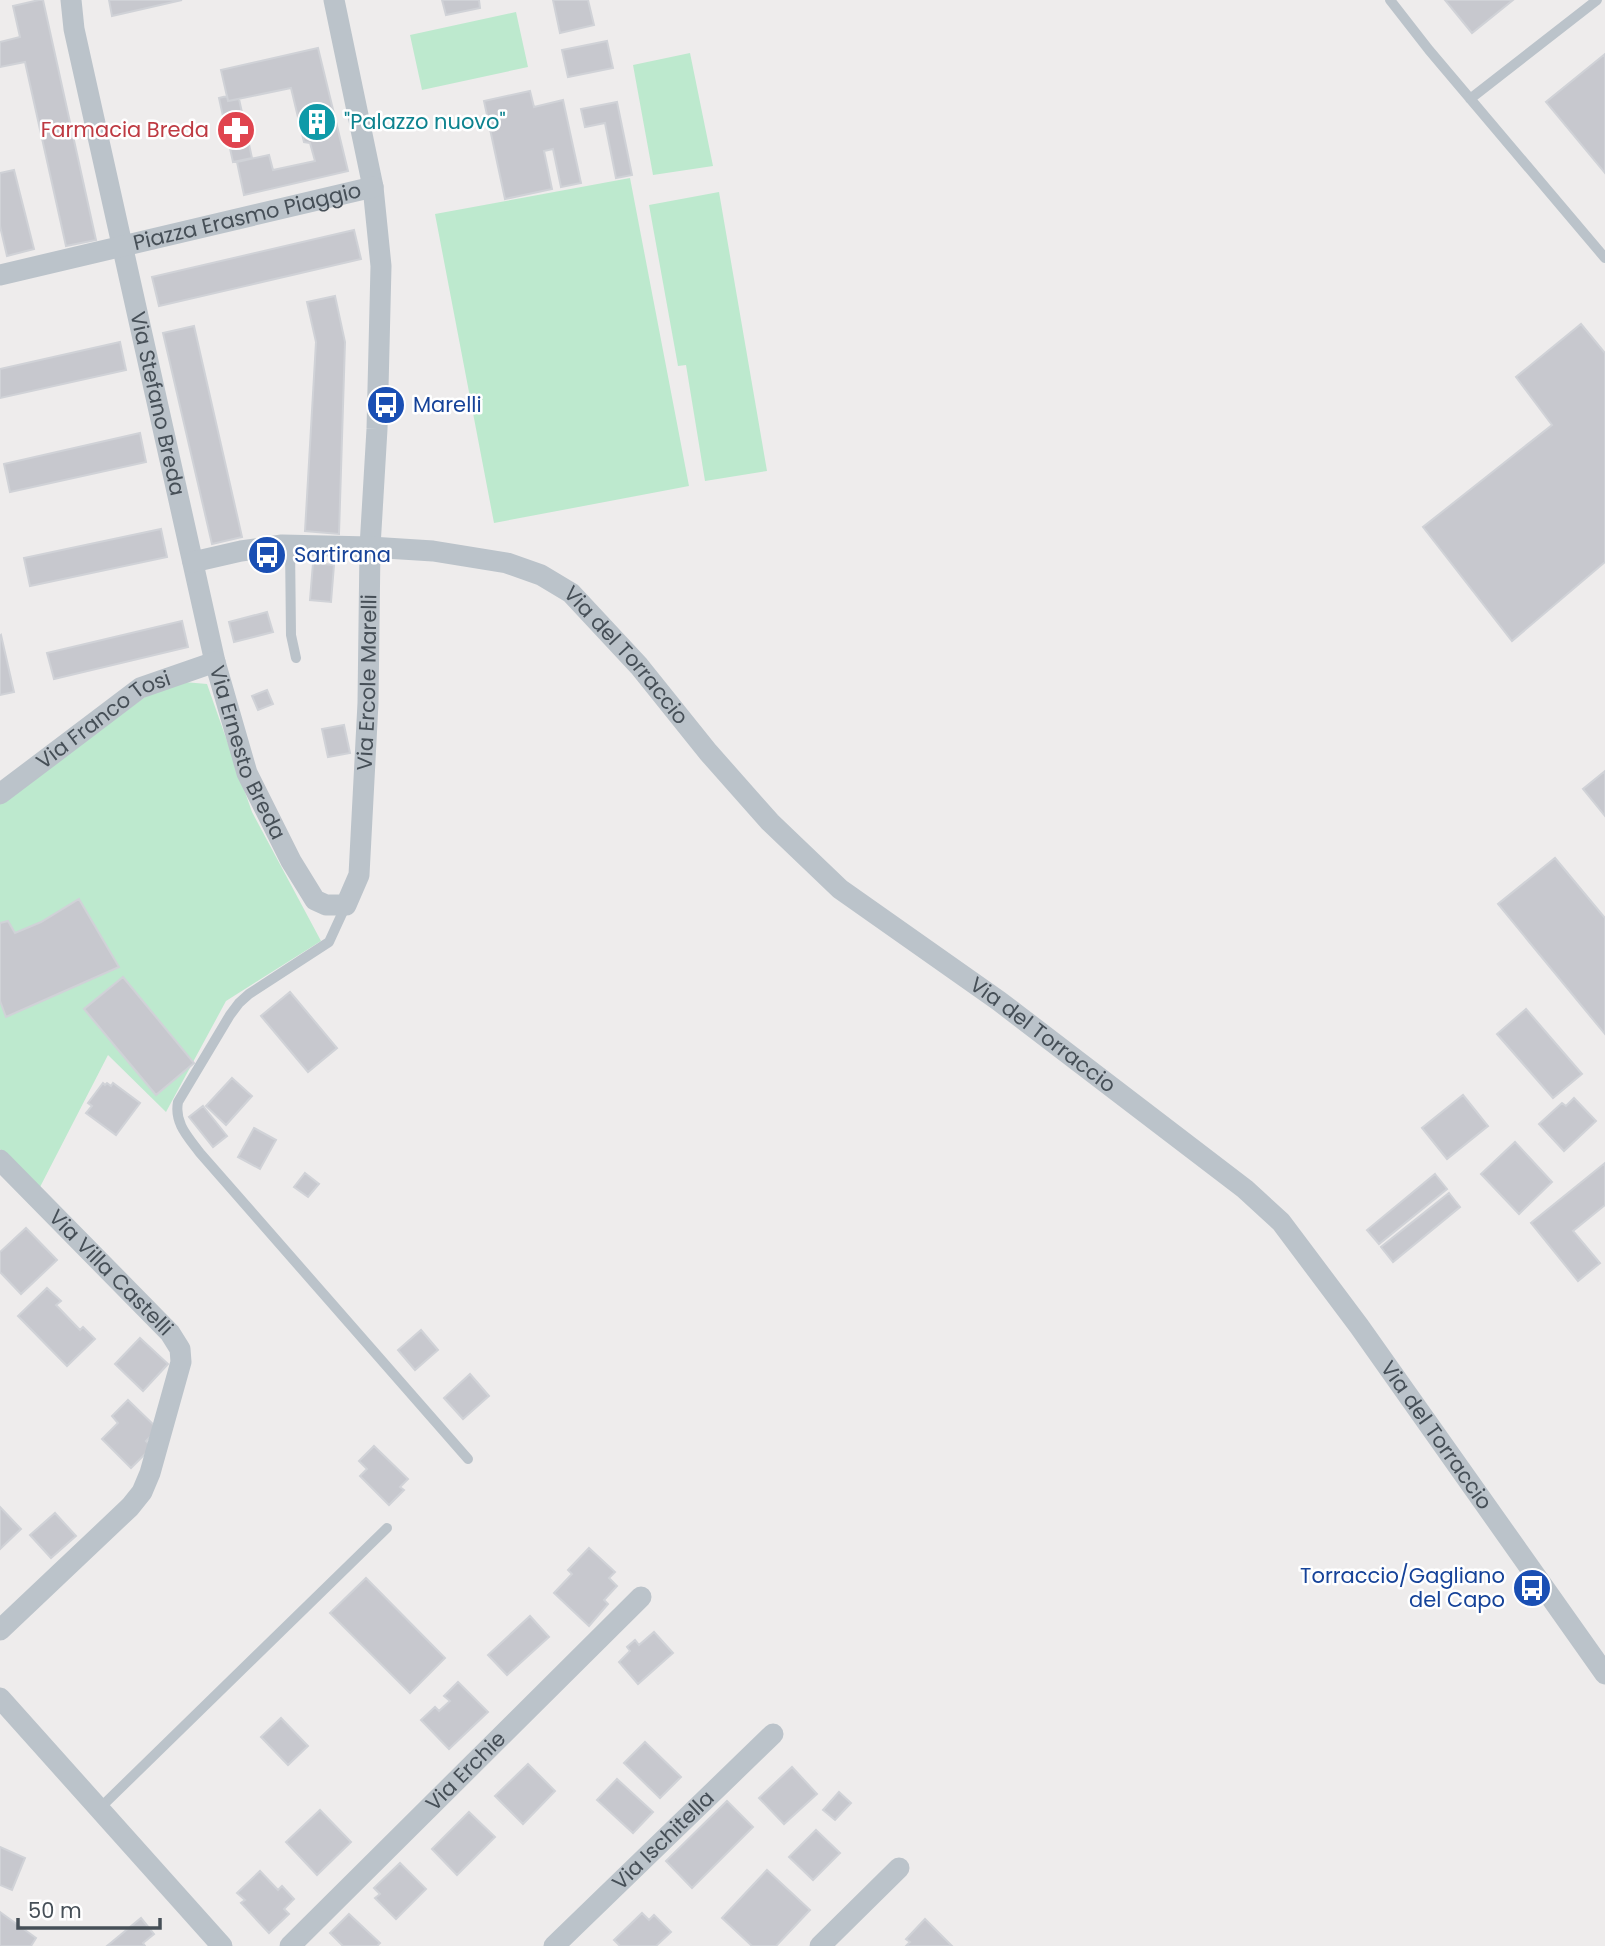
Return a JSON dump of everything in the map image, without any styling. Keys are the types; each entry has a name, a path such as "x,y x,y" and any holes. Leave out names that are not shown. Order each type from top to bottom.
{"street":[{"name":"Via Stefano Breda","path":"71,0 74,29 121,247 193,562"},
{"name":"Via Ercole Marelli","path":"334,0 373,187 381,267 377,429 370,547 368,703 359,875 346,905"},
{"name":"Piazza Erasmo Piaggio","path":"0,275 373,187"},
{"name":"Via del Torraccio","path":"193,562 241,551 290,545 433,551 506,563 541,575 571,593 639,666 708,752 770,822 840,889 999,1002 1245,1189 1281,1222 1359,1326 1605,1674"},
{"name":"Via Ernesto Breda","path":"193,562 215,662 247,773 291,861 315,900 326,905 346,905"},
{"name":"Via Franco Tosi","path":"0,794 140,688 215,662"},
{"name":"Via Villa Castelli","path":"0,1160 170,1333 180,1349 181,1362 150,1474 142,1492 130,1507 0,1630"},
{"name":"Via Erchie","path":"290,1946 642,1597"},
{"path":"0,1698 222,1946"},
{"name":"Via Ischitella","path":"554,1946 773,1734"},
{"path":"820,1946 899,1868"}],"lane":[{"path":"1390,0 1605,258"},
{"path":"1471,99 1597,0"},
{"path":"290,545 291,635 296,658"},
{"path":"346,905 329,942 249,994 235,1009 177,1102 177,1119 200,1153 468,1459"},
{"path":"99,1808 387,1528"}],"green space":[{"path":"516,12 528,67 422,90 410,35"},
{"path":"690,53 713,166 653,175 633,65"},
{"path":"630,178 689,486 494,523 435,214"},
{"path":"719,192 767,471 705,481 686,365 678,366 649,205"},
{"path":"184,682 207,684 252,812 321,941 226,1001 166,1112 108,1055 40,1187 0,1149 0,804 152,692"}],"building":[{"path":"43,0 96,240 66,246 25,62 0,67 0,42 20,37 13,6"},
{"path":"109,0 182,0 112,16"},
{"path":"442,0 479,0 480,8 446,15"},
{"path":"553,0 588,0 594,25 560,33"},
{"path":"1445,0 1513,0 1472,33"},
{"path":"607,41 613,68 568,77 562,50"},
{"name":"\"Palazzo nuovo\"","path":"318,48 348,171 244,195 237,162 269,155 273,170 315,161 310,143 304,142 291,88 228,101 221,70"},
{"path":"1605,54 1605,173 1546,102"},
{"path":"530,91 534,107 563,100 581,183 561,187 553,149 544,151 552,189 505,199 484,101"},
{"name":"Farmacia Breda","path":"227,96 228,101 239,99 252,158 233,162 219,98"},
{"path":"617,102 632,175 616,178 605,123 585,127 581,109"},
{"path":"14,170 34,249 7,256 0,226 0,173"},
{"path":"354,230 361,259 159,306 152,277"},
{"path":"335,296 345,342 339,534 305,531 316,342 307,302"},
{"path":"1581,324 1605,353 1605,562 1512,641 1423,527 1552,425 1516,377"},
{"path":"194,326 242,537 212,544 163,333"},
{"path":"120,342 126,370 0,398 0,369"},
{"path":"140,433 146,462 10,492 4,464"},
{"path":"161,529 167,557 30,586 24,558"},
{"path":"313,563 334,565 331,602 310,600"},
{"path":"267,612 273,632 234,642 229,622"},
{"path":"182,621 188,647 54,679 47,653"},
{"path":"0,636 14,692 0,695"},
{"path":"267,690 273,704 258,710 252,696"},
{"path":"344,725 350,753 328,757 322,729"},
{"path":"1605,771 1605,816 1583,789"},
{"path":"1555,858 1605,918 1605,1034 1498,904"},
{"path":"79,899 119,967 6,1017 0,1001 0,923 8,921 15,933 41,922"},
{"path":"123,977 194,1063 156,1095 84,1009"},
{"path":"290,992 337,1048 308,1072 261,1016"},
{"path":"1526,1009 1582,1074 1553,1098 1497,1034"},
{"path":"232,1078 252,1096 226,1125 206,1106"},
{"path":"103,1083 111,1086 113,1083 140,1103 116,1135 86,1113 92,1106 88,1103"},
{"path":"1463,1095 1488,1126 1447,1159 1422,1128"},
{"path":"1574,1098 1596,1121 1564,1151 1539,1124 1562,1103 1566,1106"},
{"path":"203,1106 227,1136 213,1147 189,1117"},
{"path":"254,1128 276,1140 260,1169 238,1157"},
{"path":"1515,1142 1552,1182 1519,1214 1481,1174"},
{"path":"1605,1163 1605,1205 1573,1231 1600,1263 1578,1281 1531,1223"},
{"path":"305,1173 319,1184 308,1197 294,1187"},
{"path":"1435,1174 1447,1189 1379,1244 1367,1230"},
{"path":"1449,1193 1460,1207 1393,1262 1381,1247"},
{"path":"26,1228 57,1260 21,1294 0,1272 0,1252"},
{"path":"47,1288 61,1301 56,1305 80,1330 83,1327 95,1339 67,1366 18,1316"},
{"path":"421,1330 438,1350 415,1370 398,1350"},
{"path":"140,1338 168,1364 143,1391 115,1364"},
{"path":"470,1374 489,1396 463,1419 444,1398"},
{"path":"128,1400 158,1429 146,1441 152,1447 131,1468 102,1439 118,1423 112,1416"},
{"path":"374,1446 408,1479 400,1487 404,1490 389,1505 360,1476 367,1469 359,1461"},
{"path":"0,1507 21,1529 0,1549"},
{"path":"55,1513 76,1536 51,1558 30,1535"},
{"path":"589,1548 615,1572 609,1578 617,1586 604,1600 608,1604 589,1626 554,1593 572,1574 568,1570"},
{"path":"366,1578 445,1658 410,1693 330,1613"},
{"path":"530,1616 549,1637 507,1675 488,1655"},
{"path":"654,1632 673,1653 638,1684 619,1662 630,1651 627,1647 635,1640 639,1645"},
{"path":"458,1682 488,1712 449,1749 421,1720 435,1707 439,1711 450,1701 444,1696"},
{"path":"281,1718 308,1746 288,1765 261,1737"},
{"path":"645,1742 681,1777 660,1798 624,1763"},
{"path":"528,1764 555,1791 523,1824 495,1796"},
{"path":"792,1767 817,1794 784,1824 759,1798"},
{"path":"617,1779 653,1812 633,1833 597,1800"},
{"path":"839,1792 851,1803 835,1820 823,1810"},
{"path":"727,1801 753,1827 692,1888 666,1861"},
{"path":"320,1810 351,1842 317,1875 286,1842"},
{"path":"469,1812 495,1837 457,1875 432,1849"},
{"path":"816,1830 840,1853 813,1880 789,1857"},
{"path":"0,1847 25,1858 12,1890 0,1885"},
{"path":"400,1863 426,1889 396,1919 375,1898 380,1894 374,1888"},
{"path":"767,1870 810,1910 776,1946 752,1946 722,1918"},
{"path":"260,1871 278,1890 282,1886 294,1899 284,1909 289,1914 269,1933 241,1903 245,1900 237,1893"},
{"path":"0,1912 36,1938 31,1946 0,1946"},
{"path":"642,1913 649,1920 654,1915 671,1932 656,1946 620,1946 614,1940"},
{"path":"349,1914 380,1943 377,1946 343,1946 330,1933"},
{"path":"141,1918 154,1934 143,1943 145,1946 107,1946"},
{"path":"925,1919 952,1946 906,1946 910,1942 906,1939"}],"place":[{"name":"\"Palazzo nuovo\"","path":"317,122"},
{"name":"Farmacia Breda","path":"236,130"},
{"name":"Marelli","path":"386,405"},
{"name":"Sartirana","path":"267,555"},
{"name":"Torraccio/Gagliano del Capo","path":"1532,1588"}]}
